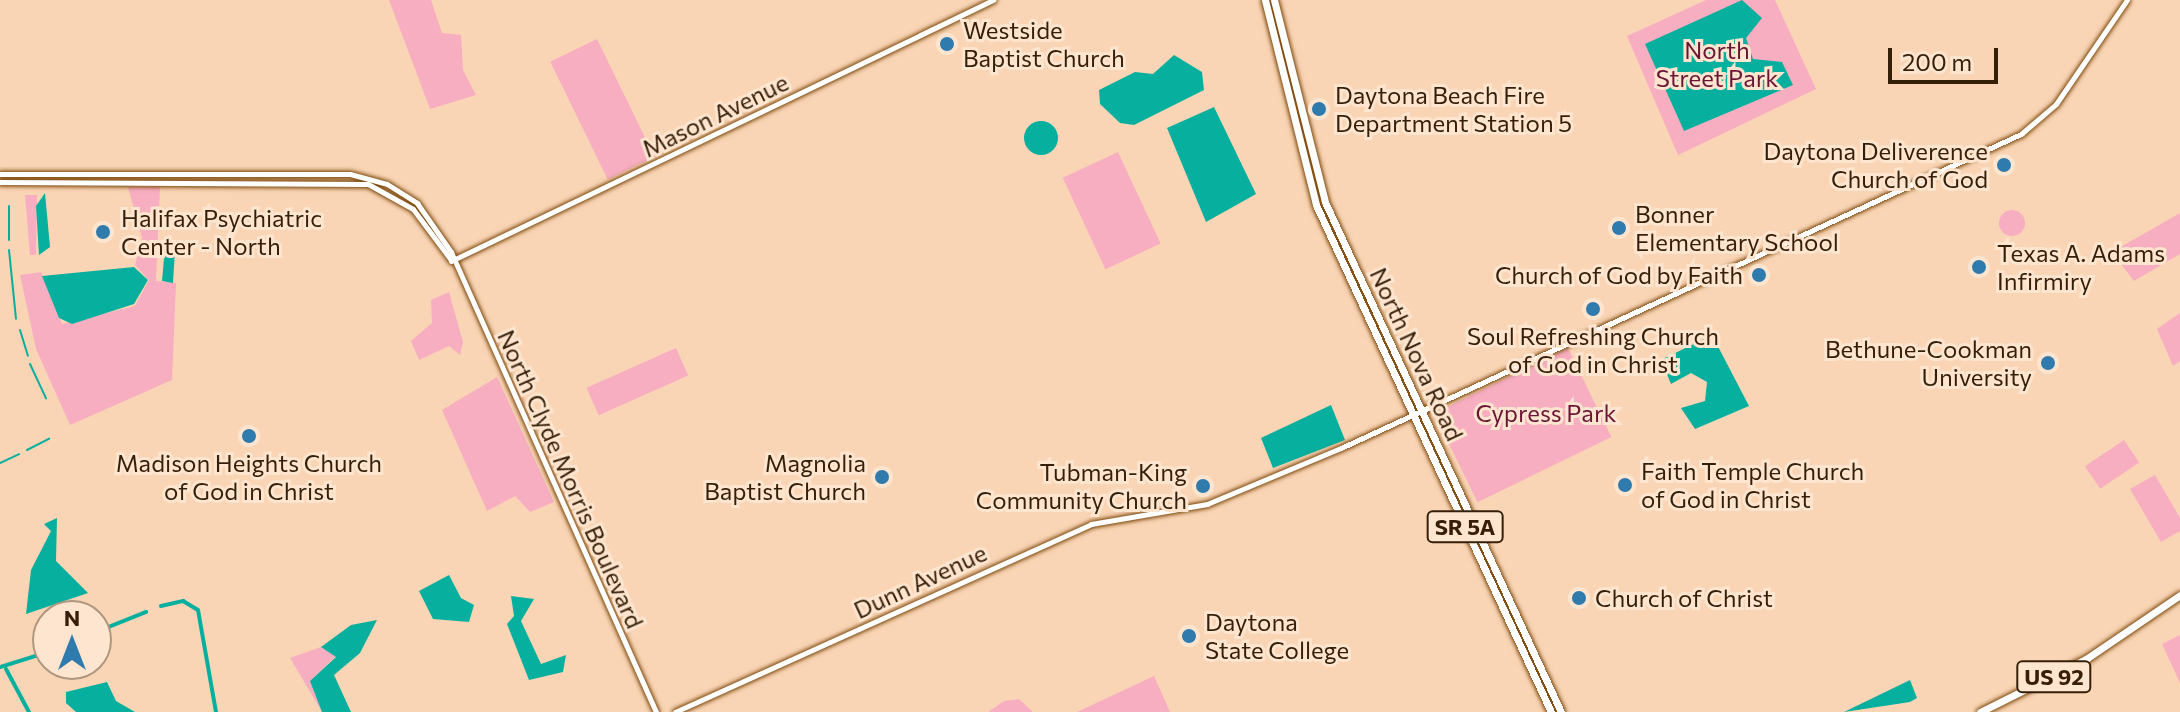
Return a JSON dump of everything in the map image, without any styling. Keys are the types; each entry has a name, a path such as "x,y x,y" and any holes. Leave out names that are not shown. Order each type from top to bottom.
{"main road":[{"name":"Mason Avenue","path":"451,261 993,0"},
{"name":"North Nova Road","path":"1265,0 1307,180 1561,712"},
{"name":"North Nova Road","path":"1274,0 1320,189 1551,712"},
{"name":"Dunn Avenue","path":"675,712 1091,524 1188,510 1418,414 2034,126 2127,0"},
{"path":"1302,162 1316,176"},
{"name":"North Clyde Morris Boulevard","path":"0,174 350,174 398,193 432,220 656,712"},
{"path":"1307,180 1320,189"},
{"name":"North Clyde Morris Boulevard","path":"0,182 331,181 398,193"},
{"name":"US 92","path":"1980,712 2093,655 2180,595"}],"green space":[{"path":"389,0 431,0 442,33 461,35 463,70 476,95 430,109"},
{"name":"North Street Park","path":"1706,0 1775,0 1816,89 1678,155 1627,36"},
{"path":"597,39 654,157 608,180 550,62"},
{"path":"1118,152 1161,244 1105,269 1063,178"},
{"path":"128,187 160,187 156,281 176,283 172,380 70,425 36,349 20,275 41,272 62,324 135,306 149,280 135,265 142,238"},
{"path":"25,195 37,195 36,255 30,255"},
{"path":"2012,210 2021,214 2025,223 2021,232 2012,236 2003,232 1999,223 2003,214"},
{"path":"2180,213 2180,254 2134,281 2112,252"},
{"path":"449,292 463,342 460,355 449,346 419,360 411,341 432,323 431,300"},
{"path":"2180,313 2180,361 2173,366 2157,329"},
{"path":"676,348 688,375 599,415 586,388"},
{"name":"Cypress Park","path":"1568,348 1611,437 1477,502 1434,413"},
{"path":"497,377 554,502 530,512 515,496 487,511 442,410"},
{"path":"2124,440 2139,462 2100,489 2085,466"},
{"path":"2155,475 2180,518 2180,531 2161,542 2130,489"},
{"path":"2180,635 2180,683 2162,644"},
{"path":"321,647 336,656 314,677 322,712 290,658"},
{"path":"1154,676 1170,712 1077,712"},
{"path":"1019,699 1033,712 988,712 1004,701"}],"water":[{"path":"1742,0 1762,18 1746,38 1753,59 1782,62 1793,85 1684,131 1645,44"},
{"path":"1174,55 1202,72 1204,90 1134,125 1120,123 1100,104 1099,90 1135,72 1153,74"},
{"path":"1214,107 1256,194 1206,222 1167,128"},
{"path":"1041,121 1053,126 1058,138 1053,150 1041,155 1029,150 1024,138 1029,126"},
{"path":"45,193 50,247 39,255 36,206"},
{"path":"165,247 175,249 173,283 162,281"},
{"path":"134,267 148,280 134,304 72,324 59,318 42,276"},
{"path":"1712,335 1749,406 1695,429 1681,408 1705,401 1707,382 1691,373 1671,384 1661,360"},
{"path":"1331,405 1345,440 1273,468 1261,438"},
{"path":"57,518 56,561 88,593 67,600 32,600 32,612 26,614 31,570 51,531 44,524"},
{"path":"449,575 461,598 474,605 469,622 433,619 419,591"},
{"path":"511,596 534,599 521,621 541,664 566,655 563,672 529,680 507,624 514,616"},
{"path":"377,620 360,653 334,675 351,712 322,712 310,681 336,657 321,647 351,625"},
{"path":"1910,680 1917,698 1910,702 1844,712"},
{"path":"107,682 116,701 135,712 76,712 66,703 66,692"}],"waterway":[{"path":"9,206 9,240"},
{"path":"9,250 16,319"},
{"path":"20,330 28,356"},
{"path":"30,364 46,399"},
{"path":"27,450 49,439"},
{"path":"0,463 19,454"},
{"path":"161,606 183,601 198,610 216,712"},
{"path":"112,626 146,612"},
{"path":"0,667 32,657"},
{"path":"6,669 29,712"}],"place":[{"name":"Westside Baptist Church","path":"947,44"},
{"name":"Daytona Beach Fire Department Station 5","path":"1319,109"},
{"name":"Daytona Deliverence Church of God","path":"2004,165"},
{"name":"Bonner Elementary School","path":"1619,228"},
{"name":"Halifax Psychiatric Center - North","path":"103,232"},
{"name":"Texas A. Adams Infirmiry","path":"1979,267"},
{"name":"Church of God by Faith","path":"1759,275"},
{"name":"Soul Refreshing Church of God in Christ","path":"1593,309"},
{"name":"Bethune-Cookman University","path":"2048,363"},
{"name":"Madison Heights Church of God in Christ","path":"249,436"},
{"name":"Magnolia Baptist Church","path":"882,477"},
{"name":"Faith Temple Church of God in Christ","path":"1625,485"},
{"name":"Tubman-King Community Church","path":"1203,486"},
{"name":"Church of Christ","path":"1579,598"},
{"name":"Daytona State College","path":"1189,636"}]}
